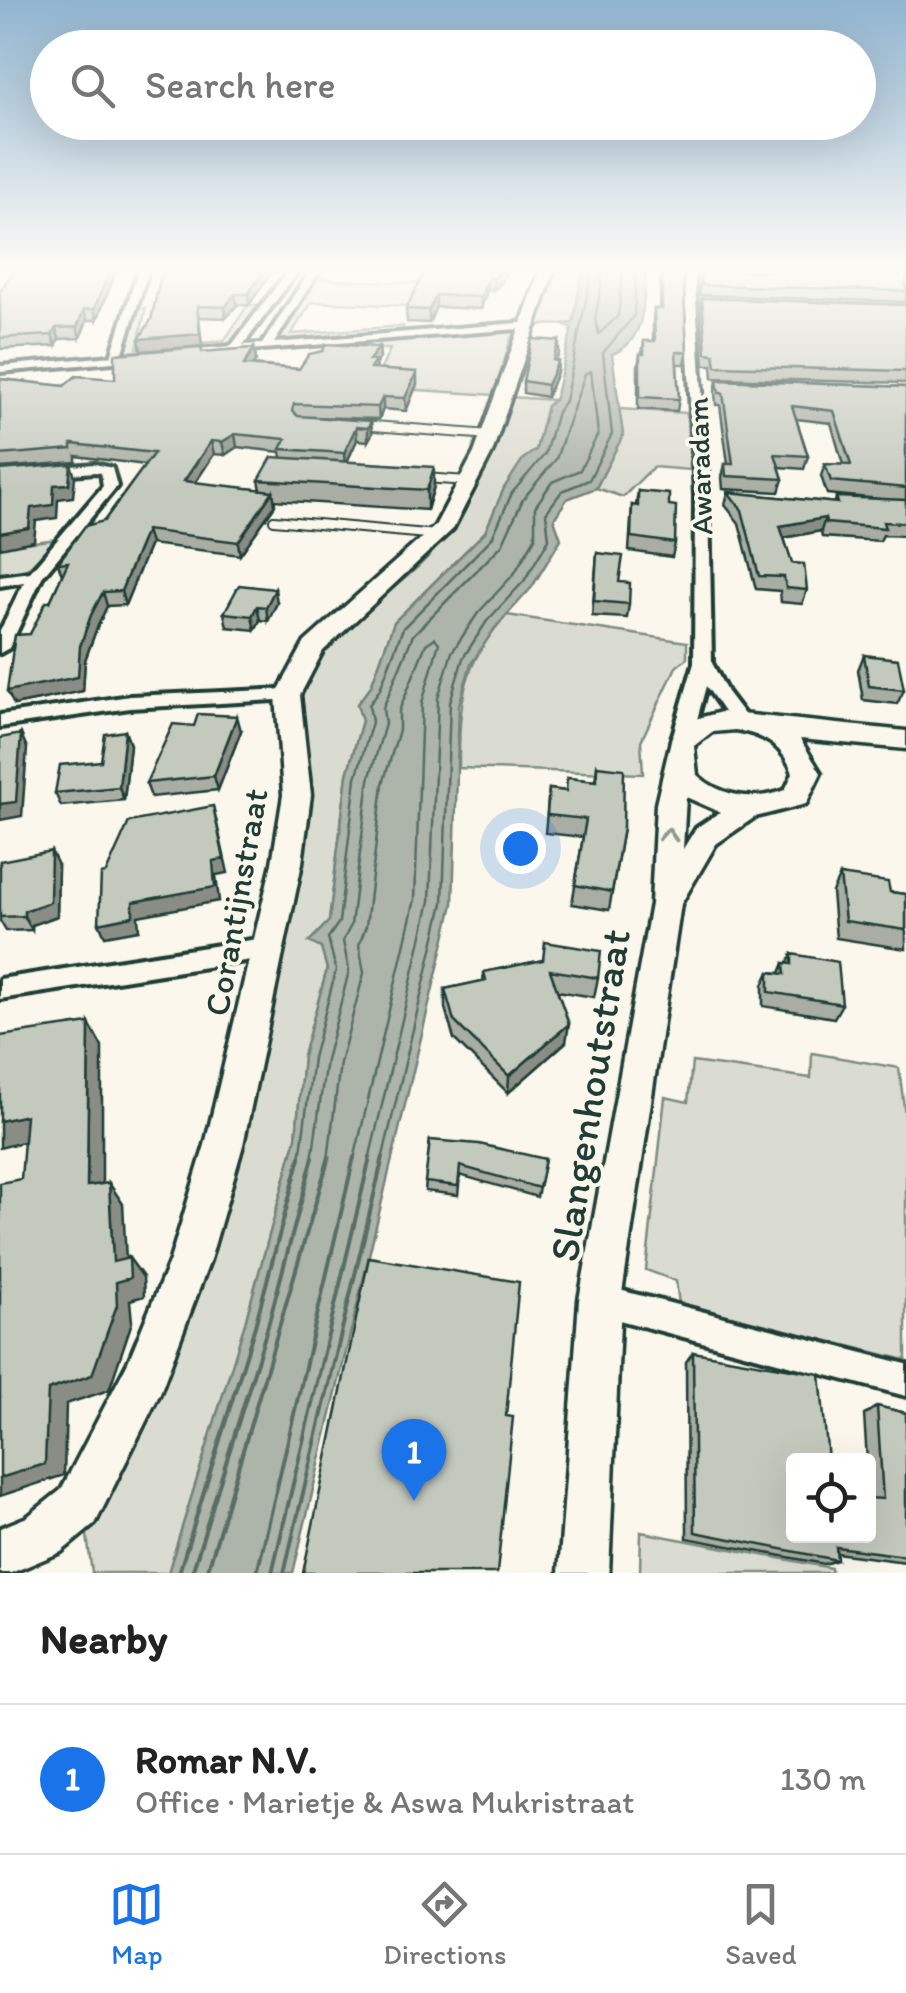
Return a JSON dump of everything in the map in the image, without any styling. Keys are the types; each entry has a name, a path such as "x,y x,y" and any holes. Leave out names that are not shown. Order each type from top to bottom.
{"street":[{"path":"115,360 120,344"},
{"path":"235,349 238,344"},
{"path":"0,369 286,344"},
{"path":"0,722 130,702 288,695 313,646 438,535 490,434 524,344"},
{"name":"Awaradam","path":"666,904 670,804 703,662 702,496 695,344"},
{"path":"698,384 717,385"},
{"path":"0,476 95,468 110,478 110,486 35,576 0,648"},
{"path":"702,496 721,497"},
{"path":"0,581 35,576"},
{"name":"Awaradam","path":"703,662 718,695 750,723"},
{"name":"Corantijnstraat","path":"0,1554 44,1535 78,1507 144,1377 190,1260 224,1144 271,947 297,795 288,695"},
{"path":"750,723 793,745 807,773"},
{"path":"750,723 902,740 834,752 807,773 796,797 766,809 746,809 703,794 680,754 704,725 750,723"},
{"path":"666,904 706,836 746,809"},
{"name":"Slangenhoutstraat","path":"584,1573 600,1300 666,904"},
{"path":"0,989 271,947"},
{"path":"600,1300 906,1380"}],"lane":[{"path":"356,425 490,434"},
{"path":"410,478 468,481"},
{"path":"274,520 438,535"}],"shaded area":[{"path":"124,344 138,344 137,348 230,344 141,354 122,350"},
{"path":"378,344 509,344 495,395 373,387 390,349 379,349"},
{"path":"510,397 555,400 547,407 536,450 523,460 485,532 394,622 371,686 357,704 362,720 347,775 329,921 309,942 321,948 327,969 303,1056 296,1138 245,1323 168,1573 92,1573 86,1528 205,1254 301,691 331,643 407,577 443,539 471,489"},
{"path":"619,409 687,413 690,470 653,467 623,497 596,488 623,435"},
{"path":"58,539 27,569 0,576 0,546"},
{"path":"507,615 687,642 687,658 676,667 641,741 643,774 459,768 466,686 480,650"},
{"path":"812,1053 899,1068 906,1123 906,1360 679,1304 676,1281 646,1270 665,1097 688,1102 692,1062 811,1078"},
{"path":"641,1532 831,1568 831,1573 640,1573"}],"water":[{"path":"568,344 627,344 612,354 623,435 596,488 567,499 554,519 561,539 532,587 495,628 471,664 459,705 453,904 293,1573 168,1573 245,1323 296,1138 303,1056 327,969 321,948 309,942 329,921 347,775 362,721 357,704 371,686 394,622 485,532 504,488 523,459 536,450 547,406 555,399"}],"building":[{"path":"326,344 379,347 369,360 375,361 370,369 417,372 405,398 383,397 378,407 294,404 292,411 298,416 371,421 368,428 356,427 344,453 281,449 286,439 235,434 222,442 211,441 184,481 273,491 238,542 146,530 121,591 103,592 91,615 80,646 78,677 7,691 15,635 30,634 46,602 50,602 68,562 58,563 85,526 104,521 154,453 72,444 72,449 0,455 0,379 64,386 76,376 115,379 115,354 201,347 202,352 254,348 244,365 299,369 309,354 323,351"},
{"path":"531,344 558,344 553,360 558,361 547,385 523,381"},
{"path":"644,344 687,344 687,352 676,352 679,399 640,397 640,354 644,354"},
{"path":"705,344 906,344 906,371 716,366 714,354 706,353"},
{"path":"717,380 906,387 906,488 831,481 825,464 851,465 834,411 792,406 808,456 775,454 783,479 726,476 725,464 733,464 723,393 719,393"},
{"path":"272,457 434,467 427,490 259,480"},
{"path":"71,464 69,484 54,485 53,505 31,508 29,528 0,533 0,470"},
{"path":"638,491 669,494 669,505 676,506 675,543 631,537 632,505 638,506"},
{"path":"728,492 838,503 836,497 906,500 906,523 883,522 885,528 826,523 825,518 780,526 792,563 804,564 807,590 786,588 784,577 759,576 742,510"},
{"path":"597,553 623,556 619,582 630,583 629,604 594,601"},
{"path":"239,585 275,589 266,607 257,606 252,616 224,613"},
{"path":"864,655 898,659 904,690 869,686"},
{"path":"198,714 237,716 214,776 146,783 173,724 194,726"},
{"path":"125,731 119,787 55,793 60,765 101,761 105,734"},
{"path":"21,734 16,802 0,804 0,738"},
{"path":"597,766 624,769 623,828 612,892 575,885 586,819 547,815 549,789 566,791 567,778 597,781"},
{"path":"213,806 224,859 213,861 215,887 133,902 133,916 99,923 101,874 106,873 129,822"},
{"path":"51,851 50,902 24,911 24,916 0,917 0,861"},
{"path":"840,875 888,882 890,892 906,894 906,930 845,921"},
{"path":"545,942 601,951 598,978 550,970 569,1024 509,1076 454,1021 445,989 486,980 484,972 543,960"},
{"path":"792,954 838,962 842,1004 769,992 769,972 785,974 784,963 792,964"},
{"path":"89,1023 87,1186 109,1183 113,1262 129,1258 130,1278 116,1282 117,1305 92,1375 48,1390 45,1464 0,1478 0,1183 21,1179 26,1115 0,1121 0,1036"},
{"path":"430,1140 479,1144 545,1159 539,1188 460,1166 458,1186 425,1182"},
{"path":"369,1257 519,1282 506,1416 513,1417 497,1573 303,1573"},
{"path":"693,1352 820,1374 827,1453 786,1453 786,1543 876,1543 876,1499 883,1499 877,1406 906,1413 906,1556 836,1547 837,1560 695,1532"}],"place":[{"name":"Romar N.V.","path":"414,1501"}]}
